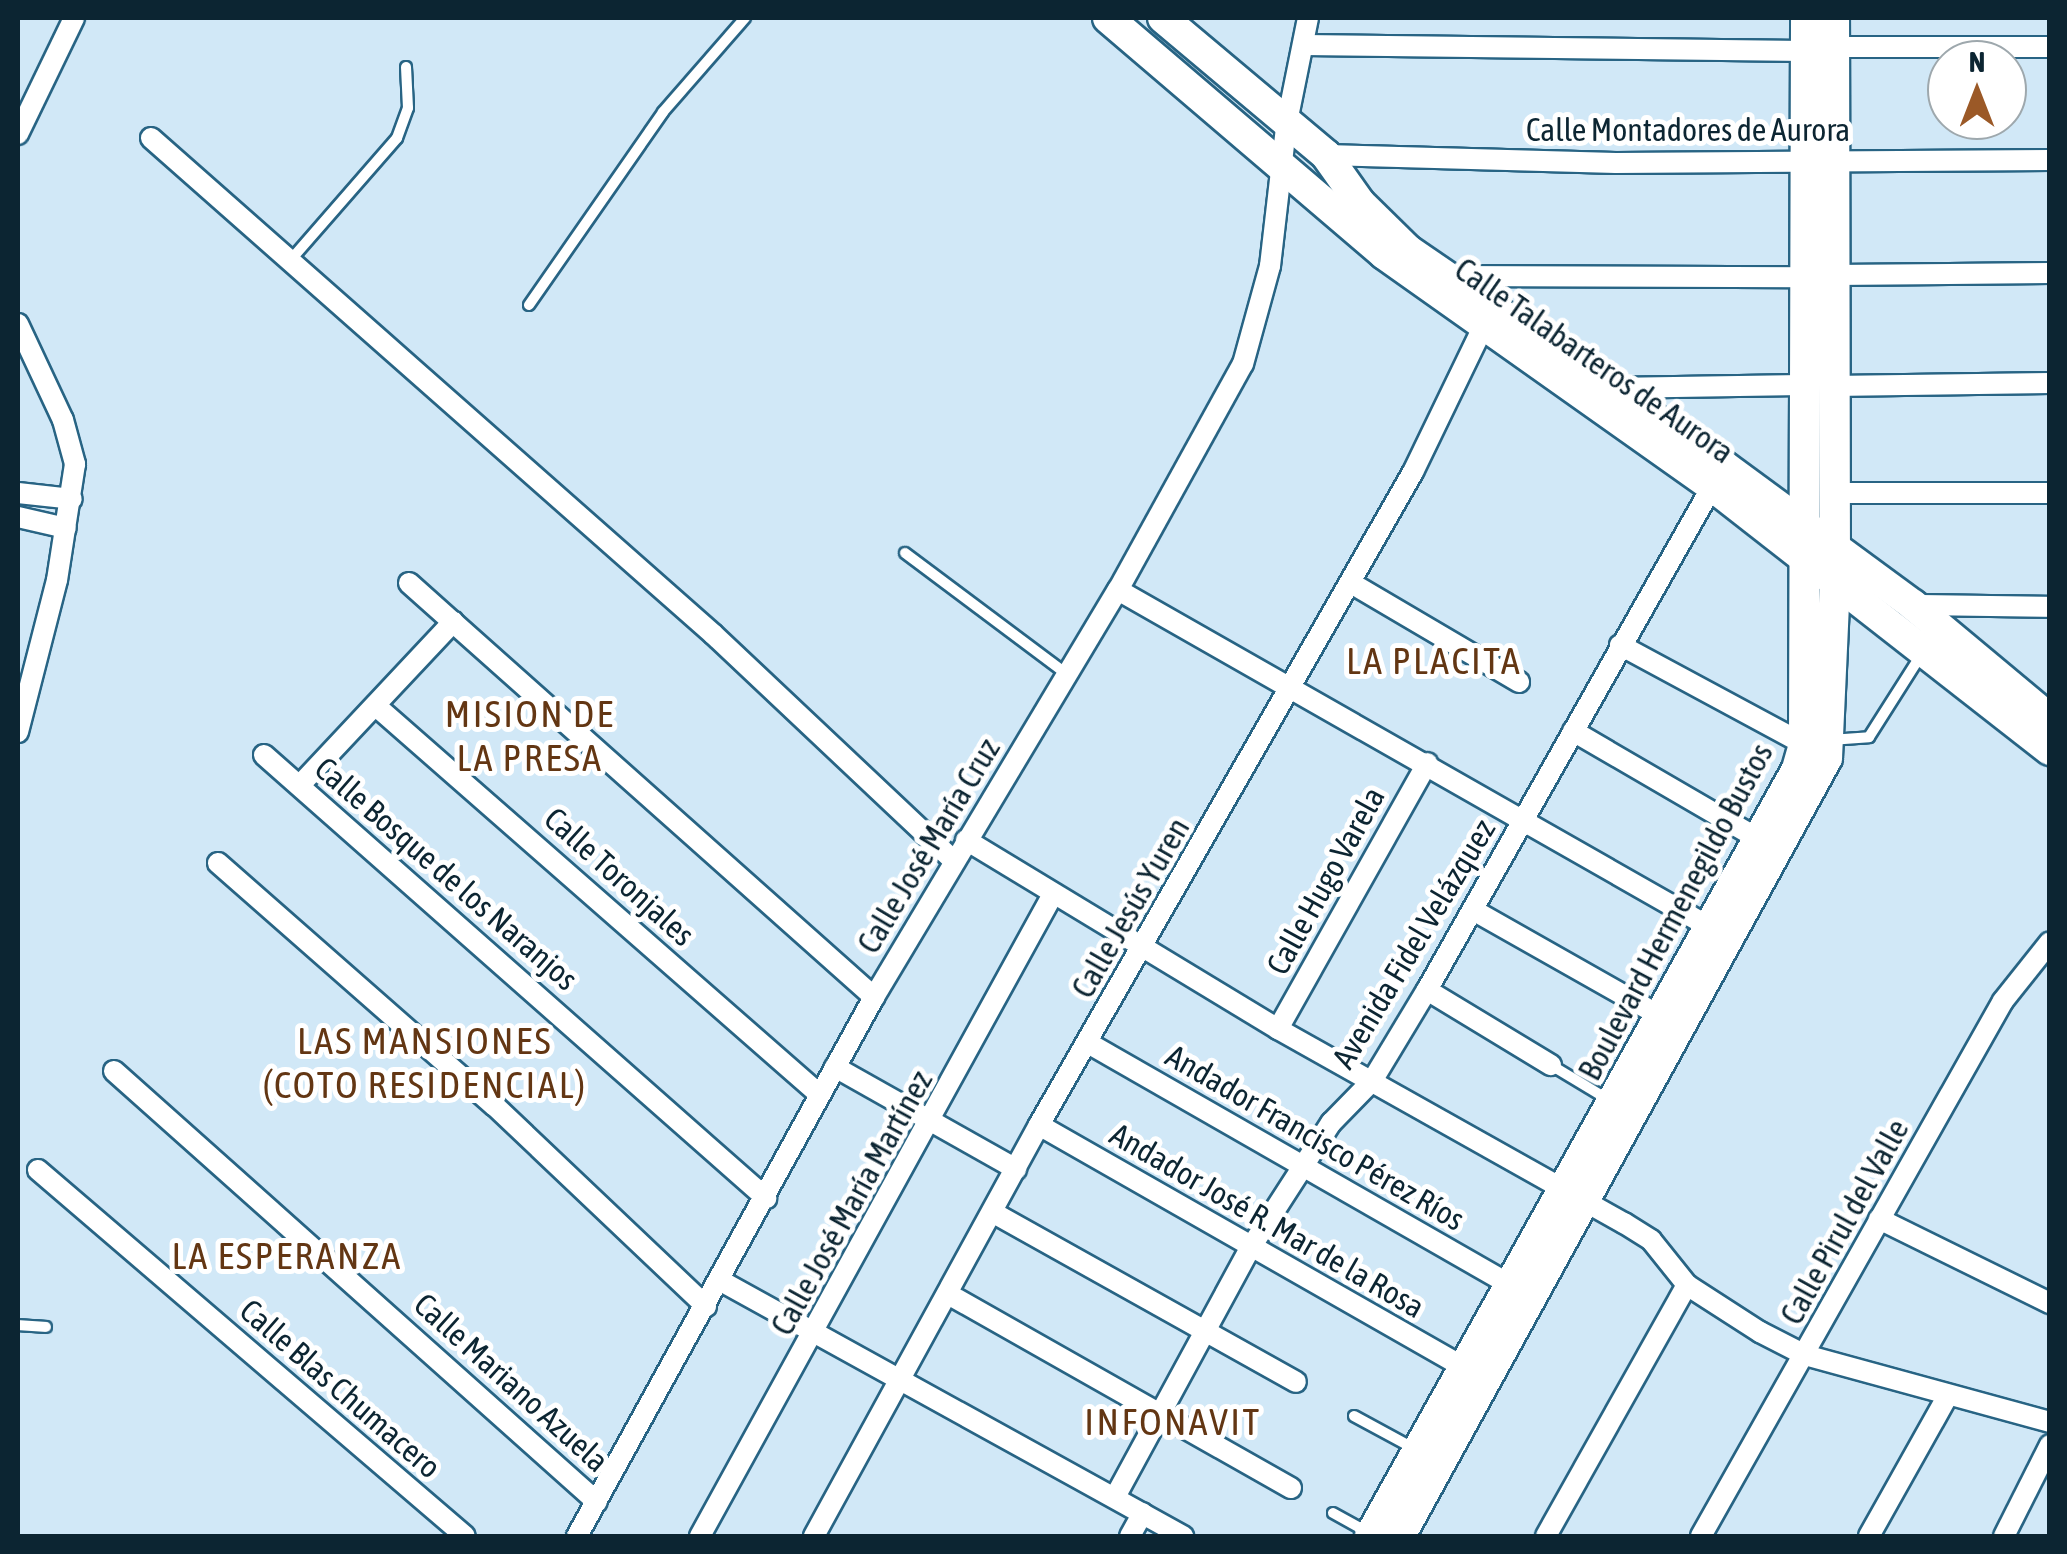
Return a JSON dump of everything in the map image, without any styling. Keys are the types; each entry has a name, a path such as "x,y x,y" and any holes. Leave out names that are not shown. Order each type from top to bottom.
{"street":[{"path":"18,134 74,18"},
{"name":"Calle Talabarteros de Aurora","path":"1108,18 1284,171 1718,476 1803,528 1924,650 2050,750"},
{"name":"Calle Talabarteros de Aurora","path":"1163,18 1286,126 1326,155 1380,227 1446,276 1488,317 1611,388 1718,476 1804,560 1835,564 1913,605 2050,718"},
{"name":"Calle José María Cruz","path":"577,1536 874,998 953,860 1118,590 1244,364 1260,314 1284,171 1286,126 1308,18"},
{"name":"Boulevard Hermenegildo Bustos","path":"1380,1536 1418,1450 1460,1404 1465,1368 1512,1285 1576,1196 1614,1103 1664,1018 1808,801 1835,564 1834,494 1802,277 1819,161 1824,38 1806,18"},
{"path":"1304,46 1824,38 2050,47"},
{"path":"152,138 288,264 713,634 953,860"},
{"name":"Calle Montadores de Aurora","path":"1326,155 2050,160"},
{"name":"Boulevard Hermenegildo Bustos","path":"1380,1536 1460,1404 1723,934 1760,840 1817,742 1803,528 1833,275 1819,161"},
{"path":"1833,275 2050,274"},
{"path":"1446,276 1802,277"},
{"name":"Calle Jesús Yuren","path":"814,1536 1040,1125 1144,950 1351,583 1488,317"},
{"path":"18,324 69,434 72,499 18,732"},
{"path":"1611,388 2050,383"},
{"name":"Avenida Fidel Velázquez","path":"1116,1496 1251,1246 1331,1123 1372,1082 1718,476"},
{"path":"18,493 72,499"},
{"path":"1834,494 2050,493"},
{"path":"18,517 66,528"},
{"path":"409,583 874,998"},
{"path":"1351,583 1518,682"},
{"path":"1118,590 1723,934"},
{"path":"1913,605 2050,608"},
{"path":"300,785 452,622"},
{"path":"1620,645 1817,742"},
{"name":"Calle Toronjales","path":"376,706 820,1095"},
{"path":"1573,731 1760,840"},
{"name":"Calle Bosque de los Naranjos","path":"264,756 766,1198"},
{"name":"Calle Hugo Varela","path":"1278,1029 1426,763"},
{"path":"966,840 1052,896 1278,1029 1650,1240 1687,1285 1805,1355 2050,1422"},
{"path":"218,863 495,1106 706,1306"},
{"name":"Calle José María Martínez","path":"700,1536 932,1123 1052,896"},
{"path":"1473,910 1664,1018"},
{"name":"Calle Pirul del Valle","path":"1701,1536 2003,1001 2050,942"},
{"path":"1427,990 1551,1066"},
{"name":"Andador Francisco Pérez Ríos","path":"1088,1043 1512,1285"},
{"path":"836,1068 1016,1169"},
{"name":"Calle Mariano Azuela","path":"114,1071 597,1502"},
{"name":"Andador José R. Mar de la Rosa","path":"1040,1125 1465,1368"},
{"name":"Calle Blas Chumacero","path":"38,1170 466,1536"},
{"path":"992,1212 1296,1382"},
{"path":"1879,1219 2050,1303"},
{"path":"721,1281 904,1378 1183,1536"},
{"path":"1546,1536 1687,1285"},
{"path":"948,1294 1164,1412 1291,1488"},
{"path":"1869,1536 1948,1395"},
{"path":"2004,1536 2050,1445"},
{"path":"1130,1536 1143,1513"}],"lane":[{"path":"530,304 664,112 744,18"},
{"path":"288,264 397,138 408,108 406,68"},
{"path":"905,553 1068,675"},
{"path":"1817,742 1869,737 1924,650"},
{"path":"1551,1066 1614,1103"},
{"path":"18,1325 46,1327"},
{"path":"1354,1416 1418,1450"},
{"path":"1333,1513 1380,1536"}],"district":[{"name":"LA PLACITA","path":"1434,661"},
{"name":"MISION DE LA PRESA","path":"530,736"},
{"name":"LAS MANSIONES (COTO RESIDENCIAL)","path":"425,1063"},
{"name":"LA ESPERANZA","path":"287,1256"},
{"name":"INFONAVIT","path":"1173,1422"}]}
